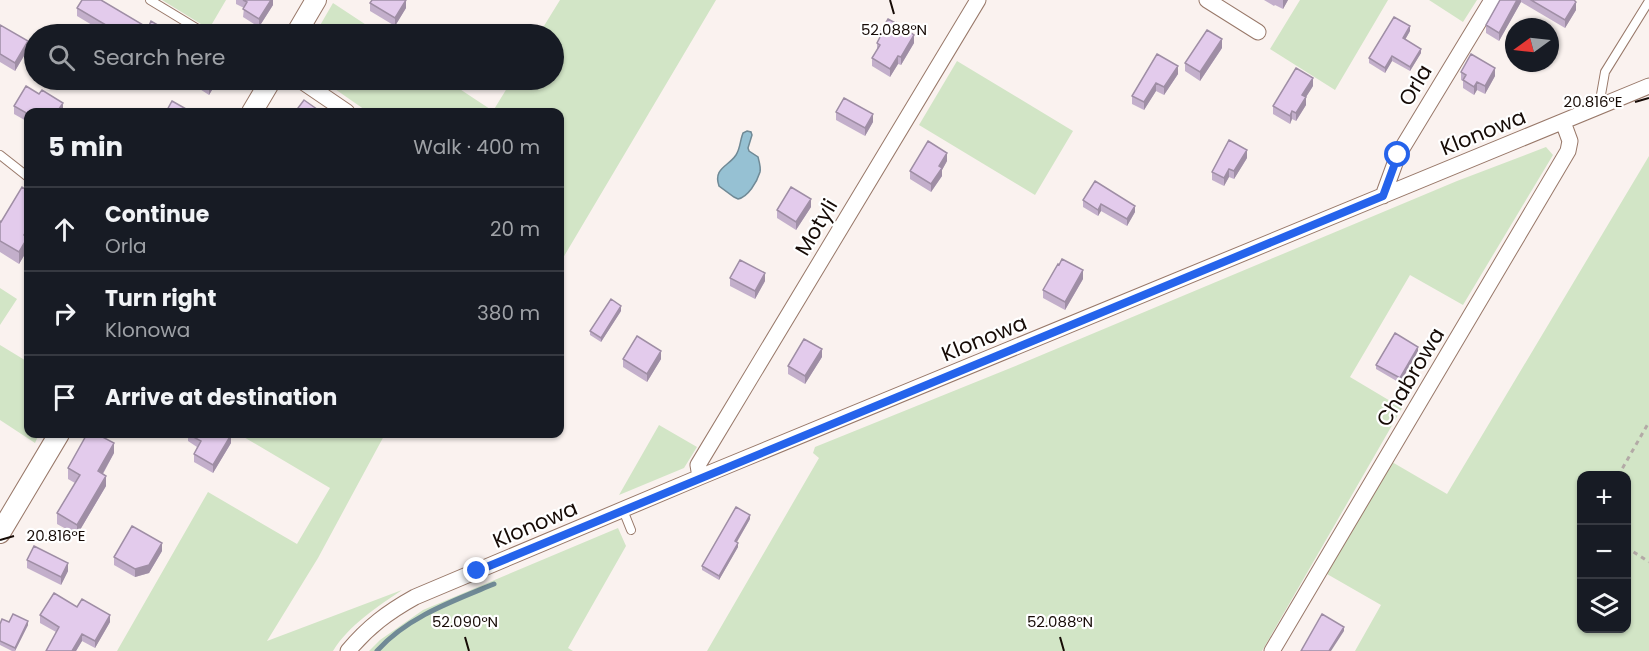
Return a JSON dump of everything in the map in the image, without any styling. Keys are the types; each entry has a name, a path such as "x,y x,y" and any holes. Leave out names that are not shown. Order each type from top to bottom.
{"street":[{"path":"302,24 316,0"},
{"name":"Motyli","path":"700,477 698,465 978,0"},
{"path":"1206,0 1258,32"},
{"name":"Orla","path":"1383,196 1398,155 1492,0"},
{"name":"Klonowa","path":"348,651 385,615 415,597 700,477 1649,86"},
{"path":"254,108 265,90"},
{"path":"315,90 341,108"},
{"name":"Chabrowa","path":"1272,651 1568,151 1570,141 1563,122"},
{"path":"0,533 57,438"}],"lane":[{"path":"150,0 190,24"},
{"path":"1599,106 1605,72 1649,1"},
{"path":"0,155 24,174"},
{"path":"623,510 631,530"}],"path":[{"path":"1621,471 1649,422"},
{"path":"1631,550 1649,562"}],"green space":[{"path":"162,0 226,0 212,24 201,24"},
{"path":"560,0 716,0 564,256 564,108 495,108 506,90 564,90 564,24 545,24"},
{"path":"1300,0 1388,0 1335,90 1270,49"},
{"path":"1429,0 1477,0 1463,22"},
{"path":"333,3 365,24 321,24"},
{"path":"957,61 1073,131 1035,195 919,125"},
{"path":"336,90 461,90 488,108 362,108"},
{"path":"1546,147 1553,155 1463,305 1410,275 1350,377 1402,408 1262,651 707,651 819,458 813,453 815,447 1013,367 1457,181"},
{"path":"1649,156 1649,651 1355,651 1381,605 1327,574 1392,462 1447,494"},
{"path":"0,288 17,299 0,325"},
{"path":"0,345 24,360 24,436 0,420"},
{"path":"659,425 697,447 684,468 619,495"},
{"path":"27,438 37,438 35,443"},
{"path":"245,438 383,438 318,558 267,641 402,590 355,625 333,651 117,651 208,492 297,544 330,488"},
{"path":"618,528 626,546 568,648 573,651 369,651 380,640 423,610"}],"water":[{"path":"747,131 752,135 748,148 758,157 760,172 752,188 738,199 719,186 718,175 736,155 743,133"}],"building":[{"path":"82,0 101,0 141,24 104,24 77,8"},
{"path":"243,0 271,0 259,19 243,9 247,2"},
{"path":"372,0 406,0 395,18 370,3"},
{"path":"1500,0 1517,0 1507,18 1505,18 1499,33 1486,25"},
{"path":"1531,0 1574,0 1576,2 1565,20"},
{"path":"1394,17 1410,26 1403,38 1421,49 1410,67 1392,56 1385,68 1369,58"},
{"path":"888,19 914,35 901,57 898,56 890,69 872,58 880,45 877,43 880,33"},
{"path":"0,25 24,39 24,48 15,63 0,54"},
{"path":"1207,30 1222,39 1200,72 1185,63"},
{"path":"1157,54 1178,66 1164,87 1156,83 1144,102 1132,96"},
{"path":"1471,54 1495,68 1485,86 1477,82 1474,87 1463,80 1466,75 1461,72"},
{"path":"1296,68 1313,78 1302,95 1306,97 1296,113 1292,111 1290,116 1273,106"},
{"path":"24,89 32,90 39,94 42,90 63,103 60,108 24,108 24,112 14,106"},
{"path":"844,98 873,114 865,128 836,112"},
{"path":"304,100 315,108 298,108"},
{"path":"172,101 184,108 168,108"},
{"path":"1229,140 1247,150 1234,171 1229,169 1224,178 1212,172"},
{"path":"928,141 947,153 939,166 942,168 931,184 910,171"},
{"path":"1095,181 1135,206 1127,219 1101,204 1098,210 1083,200"},
{"path":"22,187 24,188 24,244 19,252 0,241 1,222"},
{"path":"791,187 811,199 796,222 777,210"},
{"path":"1062,259 1083,270 1065,302 1043,290"},
{"path":"740,260 765,273 755,291 730,278"},
{"path":"611,299 621,306 601,338 590,331"},
{"path":"1395,333 1418,347 1400,378 1376,365"},
{"path":"637,336 661,351 647,374 623,359"},
{"path":"804,339 822,349 805,376 788,366"},
{"path":"85,438 105,438 114,443 98,471 106,476 77,525 57,513 80,475 68,468"},
{"path":"195,438 229,438 213,465 194,454 201,441"},
{"path":"736,507 750,515 735,541 738,543 719,576 702,566"},
{"path":"132,526 162,543 149,565 135,569 114,557"},
{"path":"34,546 68,563 61,577 27,560"},
{"path":"54,593 77,607 82,599 110,615 95,641 82,634 72,651 46,651 59,627 40,615"},
{"path":"13,614 28,621 15,648 0,641 2,619 9,622"},
{"path":"1322,614 1344,627 1329,651 1301,651"}],"waterway":[{"path":"377,651 416,619 494,584"}],"route":[{"path":"477,571 1383,196 1398,155"}]}
